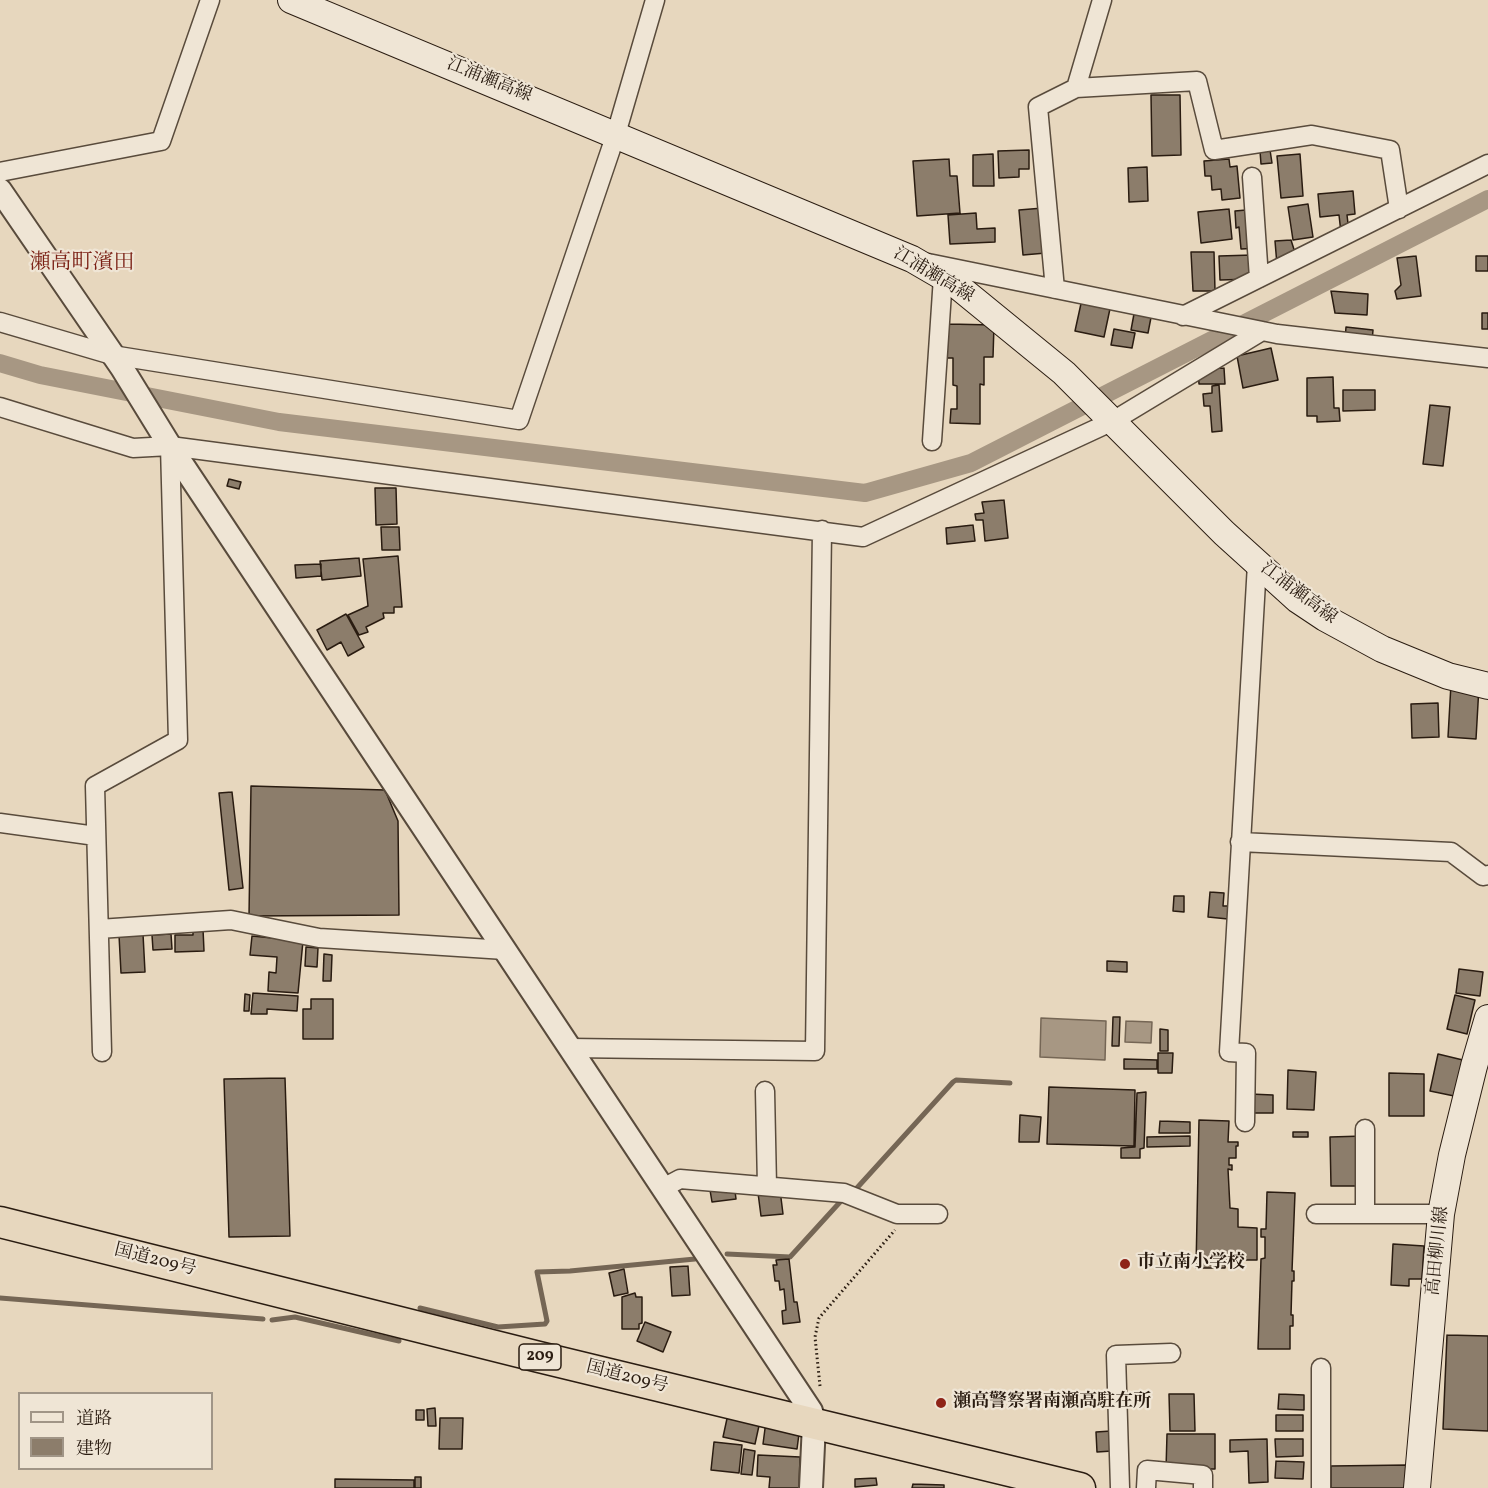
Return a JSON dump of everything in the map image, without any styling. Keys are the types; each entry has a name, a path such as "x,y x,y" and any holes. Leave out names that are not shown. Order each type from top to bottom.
{"highway":[{"name":"国道209号","path":"0,1222 818,1410 1080,1488"}],"main road":[{"name":"江浦瀬高線","path":"291,0 912,259 943,277 995,315 1064,373 1257,564 1298,600 1382,649 1448,676 1488,686"},
{"name":"高田柳川線","path":"1418,1488 1442,1214 1452,1155 1488,1018"}],"street":[{"path":"0,172 161,141 210,0"},
{"path":"0,322 117,362 519,420 616,134 655,0"},
{"path":"1076,88 1102,0"},
{"path":"1055,289 1038,107 1076,88 1197,81 1214,150 1312,135 1390,150 1399,209"},
{"path":"1192,317 1259,278 1488,164"},
{"path":"1252,177 1259,278"},
{"path":"0,190 117,362 568,1048 811,1411 818,1410 811,1488"},
{"path":"912,259 1269,332 1488,358"},
{"path":"932,441 943,277"},
{"path":"0,408 134,448 166,439 863,537 1108,417 1269,332"},
{"path":"102,1052 95,786 178,740 166,439"},
{"path":"568,1048 815,1051 822,530"},
{"path":"1245,1122 1245,1053 1229,1052 1257,564"},
{"path":"0,823 96,836"},
{"path":"1240,842 1451,852 1483,876 1488,875"},
{"path":"99,928 231,920 319,938 505,951"},
{"path":"765,1091 767,1186"},
{"path":"1365,1129 1365,1214"},
{"path":"663,1188 680,1179 844,1193 897,1214 938,1214"},
{"path":"1316,1214 1442,1214"},
{"path":"1120,1488 1116,1356 1171,1353"},
{"path":"1321,1368 1321,1488"},
{"path":"1146,1488 1147,1470 1203,1474 1203,1488"}],"path":[{"path":"818,1410 815,1337 819,1317 908,1215"}],"shaded area":[{"path":"1041,1018 1106,1021 1105,1060 1040,1057"},
{"path":"1126,1021 1152,1022 1151,1043 1125,1042"}],"building":[{"path":"1151,95 1180,95 1181,155 1152,156"},
{"path":"1029,150 1029,169 1019,169 1019,177 999,178 998,151"},
{"path":"1270,150 1272,163 1261,164 1260,151"},
{"path":"993,154 994,186 973,186 973,155"},
{"path":"1300,154 1303,196 1281,198 1277,156"},
{"path":"949,159 950,176 957,176 960,213 917,216 913,161"},
{"path":"1229,159 1230,167 1237,166 1240,198 1222,200 1221,189 1212,190 1211,176 1205,176 1204,161"},
{"path":"1147,167 1148,201 1129,202 1128,168"},
{"path":"1353,191 1355,214 1347,215 1349,232 1341,233 1339,215 1320,217 1318,194"},
{"path":"1308,204 1313,237 1293,240 1288,207"},
{"path":"1043,208 1046,253 1023,255 1019,210"},
{"path":"1229,209 1232,239 1201,243 1198,212"},
{"path":"1246,210 1260,248 1241,249 1235,211"},
{"path":"976,213 977,229 995,228 995,242 950,244 948,215"},
{"path":"1291,240 1297,259 1277,265 1275,241"},
{"path":"1191,252 1214,252 1215,291 1193,291"},
{"path":"1253,255 1253,279 1220,280 1219,256"},
{"path":"1416,256 1421,296 1397,299 1395,291 1401,285 1397,258"},
{"path":"1476,256 1488,256 1488,271 1476,271"},
{"path":"1331,291 1368,294 1367,315 1335,313"},
{"path":"1137,298 1154,302 1148,333 1131,330"},
{"path":"1082,299 1111,304 1104,337 1075,331"},
{"path":"1482,313 1488,313 1488,329 1482,329"},
{"path":"948,324 994,325 993,357 984,357 984,385 980,384 980,424 950,423 951,409 957,409 957,386 953,385 953,358 947,358"},
{"path":"1346,327 1373,330 1372,342 1345,340"},
{"path":"1114,329 1135,333 1132,348 1111,345"},
{"path":"1271,348 1278,380 1243,388 1237,356"},
{"path":"1224,368 1225,384 1199,384 1198,369"},
{"path":"1333,377 1334,408 1339,408 1340,421 1317,422 1317,416 1307,416 1307,378"},
{"path":"1219,385 1222,431 1212,432 1210,406 1204,406 1203,394 1212,393 1212,386"},
{"path":"1343,390 1375,390 1375,410 1343,411"},
{"path":"1430,405 1450,407 1443,466 1423,464"},
{"path":"229,479 241,482 239,489 227,486"},
{"path":"375,488 396,488 397,524 376,525"},
{"path":"1004,500 1008,538 985,541 983,520 976,520 975,514 984,513 982,502"},
{"path":"973,525 975,541 947,544 946,528"},
{"path":"381,527 399,527 400,550 382,550"},
{"path":"398,556 402,607 394,607 394,613 383,613 384,618 366,627 368,632 359,635 348,615 368,606 363,559"},
{"path":"359,558 361,576 322,580 320,561"},
{"path":"321,564 321,576 296,578 295,565"},
{"path":"346,614 364,647 348,656 341,642 327,650 317,630"},
{"path":"1451,684 1479,686 1476,739 1448,737"},
{"path":"1438,703 1439,737 1412,738 1411,704"},
{"path":"251,786 385,790 398,821 399,915 249,916"},
{"path":"232,792 243,888 229,890 219,793"},
{"path":"1210,892 1224,893 1223,906 1228,906 1228,919 1208,917"},
{"path":"1174,896 1184,896 1184,912 1173,911"},
{"path":"193,929 203,929 204,951 175,952 175,935 193,935"},
{"path":"143,934 145,972 121,973 119,935"},
{"path":"171,934 172,949 153,950 152,935"},
{"path":"252,936 303,941 298,993 268,991 269,972 276,973 277,957 250,955"},
{"path":"306,947 318,948 317,967 305,966"},
{"path":"324,954 332,955 331,981 323,981"},
{"path":"1107,961 1127,962 1127,972 1107,971"},
{"path":"1459,969 1483,972 1480,996 1456,993"},
{"path":"253,993 298,996 297,1011 267,1009 267,1014 251,1014"},
{"path":"245,994 250,995 249,1011 244,1011"},
{"path":"1455,995 1475,1000 1467,1034 1447,1029"},
{"path":"311,999 333,999 333,1039 303,1039 303,1009 311,1009"},
{"path":"1113,1017 1120,1017 1119,1046 1112,1046"},
{"path":"1160,1029 1168,1030 1168,1051 1160,1051"},
{"path":"1158,1053 1173,1053 1172,1073 1158,1073"},
{"path":"1438,1054 1467,1061 1459,1097 1430,1091"},
{"path":"1124,1059 1157,1060 1157,1069 1124,1069"},
{"path":"1288,1070 1316,1072 1314,1110 1287,1109"},
{"path":"1389,1073 1424,1074 1424,1116 1389,1116"},
{"path":"285,1078 290,1236 229,1237 224,1079"},
{"path":"1049,1087 1135,1090 1134,1146 1047,1144"},
{"path":"1146,1092 1144,1148 1140,1149 1140,1158 1121,1158 1121,1148 1135,1147 1137,1093"},
{"path":"1250,1094 1273,1095 1273,1113 1250,1113"},
{"path":"1020,1115 1041,1117 1039,1142 1019,1142"},
{"path":"1199,1120 1229,1121 1228,1142 1238,1142 1236,1158 1229,1158 1229,1165 1232,1165 1232,1170 1228,1169 1230,1208 1238,1209 1238,1227 1257,1228 1257,1260 1226,1260 1225,1268 1196,1268"},
{"path":"1160,1121 1190,1122 1190,1133 1159,1133"},
{"path":"1293,1132 1308,1132 1308,1137 1293,1137"},
{"path":"1190,1136 1190,1146 1147,1147 1147,1137"},
{"path":"1364,1136 1364,1186 1331,1186 1330,1137"},
{"path":"734,1183 736,1199 712,1202 710,1190"},
{"path":"780,1190 783,1214 761,1216 758,1193"},
{"path":"1267,1192 1295,1193 1292,1271 1294,1271 1294,1281 1292,1281 1291,1315 1293,1315 1293,1326 1290,1326 1290,1349 1258,1349 1261,1259 1265,1258 1265,1237 1261,1237 1261,1229 1266,1229"},
{"path":"1393,1244 1424,1246 1422,1279 1409,1279 1409,1286 1391,1285"},
{"path":"789,1259 794,1302 797,1302 800,1322 783,1324 782,1311 786,1310 784,1289 780,1290 779,1281 775,1281 773,1265 777,1265 776,1260"},
{"path":"688,1266 690,1295 672,1296 670,1267"},
{"path":"624,1269 628,1293 614,1296 609,1273"},
{"path":"635,1293 636,1297 642,1297 642,1323 639,1324 639,1329 622,1329 622,1297"},
{"path":"645,1322 671,1332 663,1352 637,1341"},
{"path":"1447,1335 1488,1336 1488,1431 1443,1429"},
{"path":"1169,1394 1194,1394 1195,1431 1170,1431"},
{"path":"1279,1394 1304,1395 1304,1410 1278,1409"},
{"path":"435,1408 436,1426 428,1426 427,1409"},
{"path":"416,1410 424,1410 424,1420 416,1420"},
{"path":"728,1414 760,1421 755,1444 723,1437"},
{"path":"1276,1415 1303,1415 1303,1431 1276,1431"},
{"path":"440,1418 463,1418 462,1449 439,1449"},
{"path":"766,1421 800,1426 797,1449 763,1444"},
{"path":"1111,1431 1112,1451 1097,1452 1096,1432"},
{"path":"1167,1434 1215,1434 1215,1469 1166,1469"},
{"path":"1267,1439 1268,1482 1249,1483 1248,1451 1230,1452 1230,1440"},
{"path":"1275,1439 1303,1439 1303,1456 1276,1457"},
{"path":"714,1442 742,1445 739,1473 711,1470"},
{"path":"744,1449 755,1451 752,1475 741,1474"},
{"path":"758,1455 800,1457 799,1488 769,1488 770,1477 757,1476"},
{"path":"1276,1461 1304,1462 1303,1479 1275,1478"},
{"path":"1408,1465 1408,1488 1331,1488 1331,1466"},
{"path":"415,1477 421,1477 421,1488 415,1488"},
{"path":"876,1478 877,1485 855,1487 855,1479"},
{"path":"335,1479 414,1480 414,1488 335,1488"},
{"path":"913,1484 944,1485 944,1488 912,1488"}],"waterway":[{"path":"0,363 40,375 279,422 865,493 971,463 1488,199"},
{"path":"856,1189 953,1082 956,1080 1010,1083"},
{"path":"727,1254 790,1257 841,1201"},
{"path":"420,1308 498,1327 545,1324 547,1321 537,1272 695,1259"},
{"path":"0,1298 263,1319"},
{"path":"272,1320 295,1317 399,1341"}],"place":[{"name":"市立南小学校","path":"1125,1264"},
{"name":"瀬高警察署南瀬高駐在所","path":"941,1403"}],"district":[{"name":"瀬高町濱田","path":"82,264"}]}
